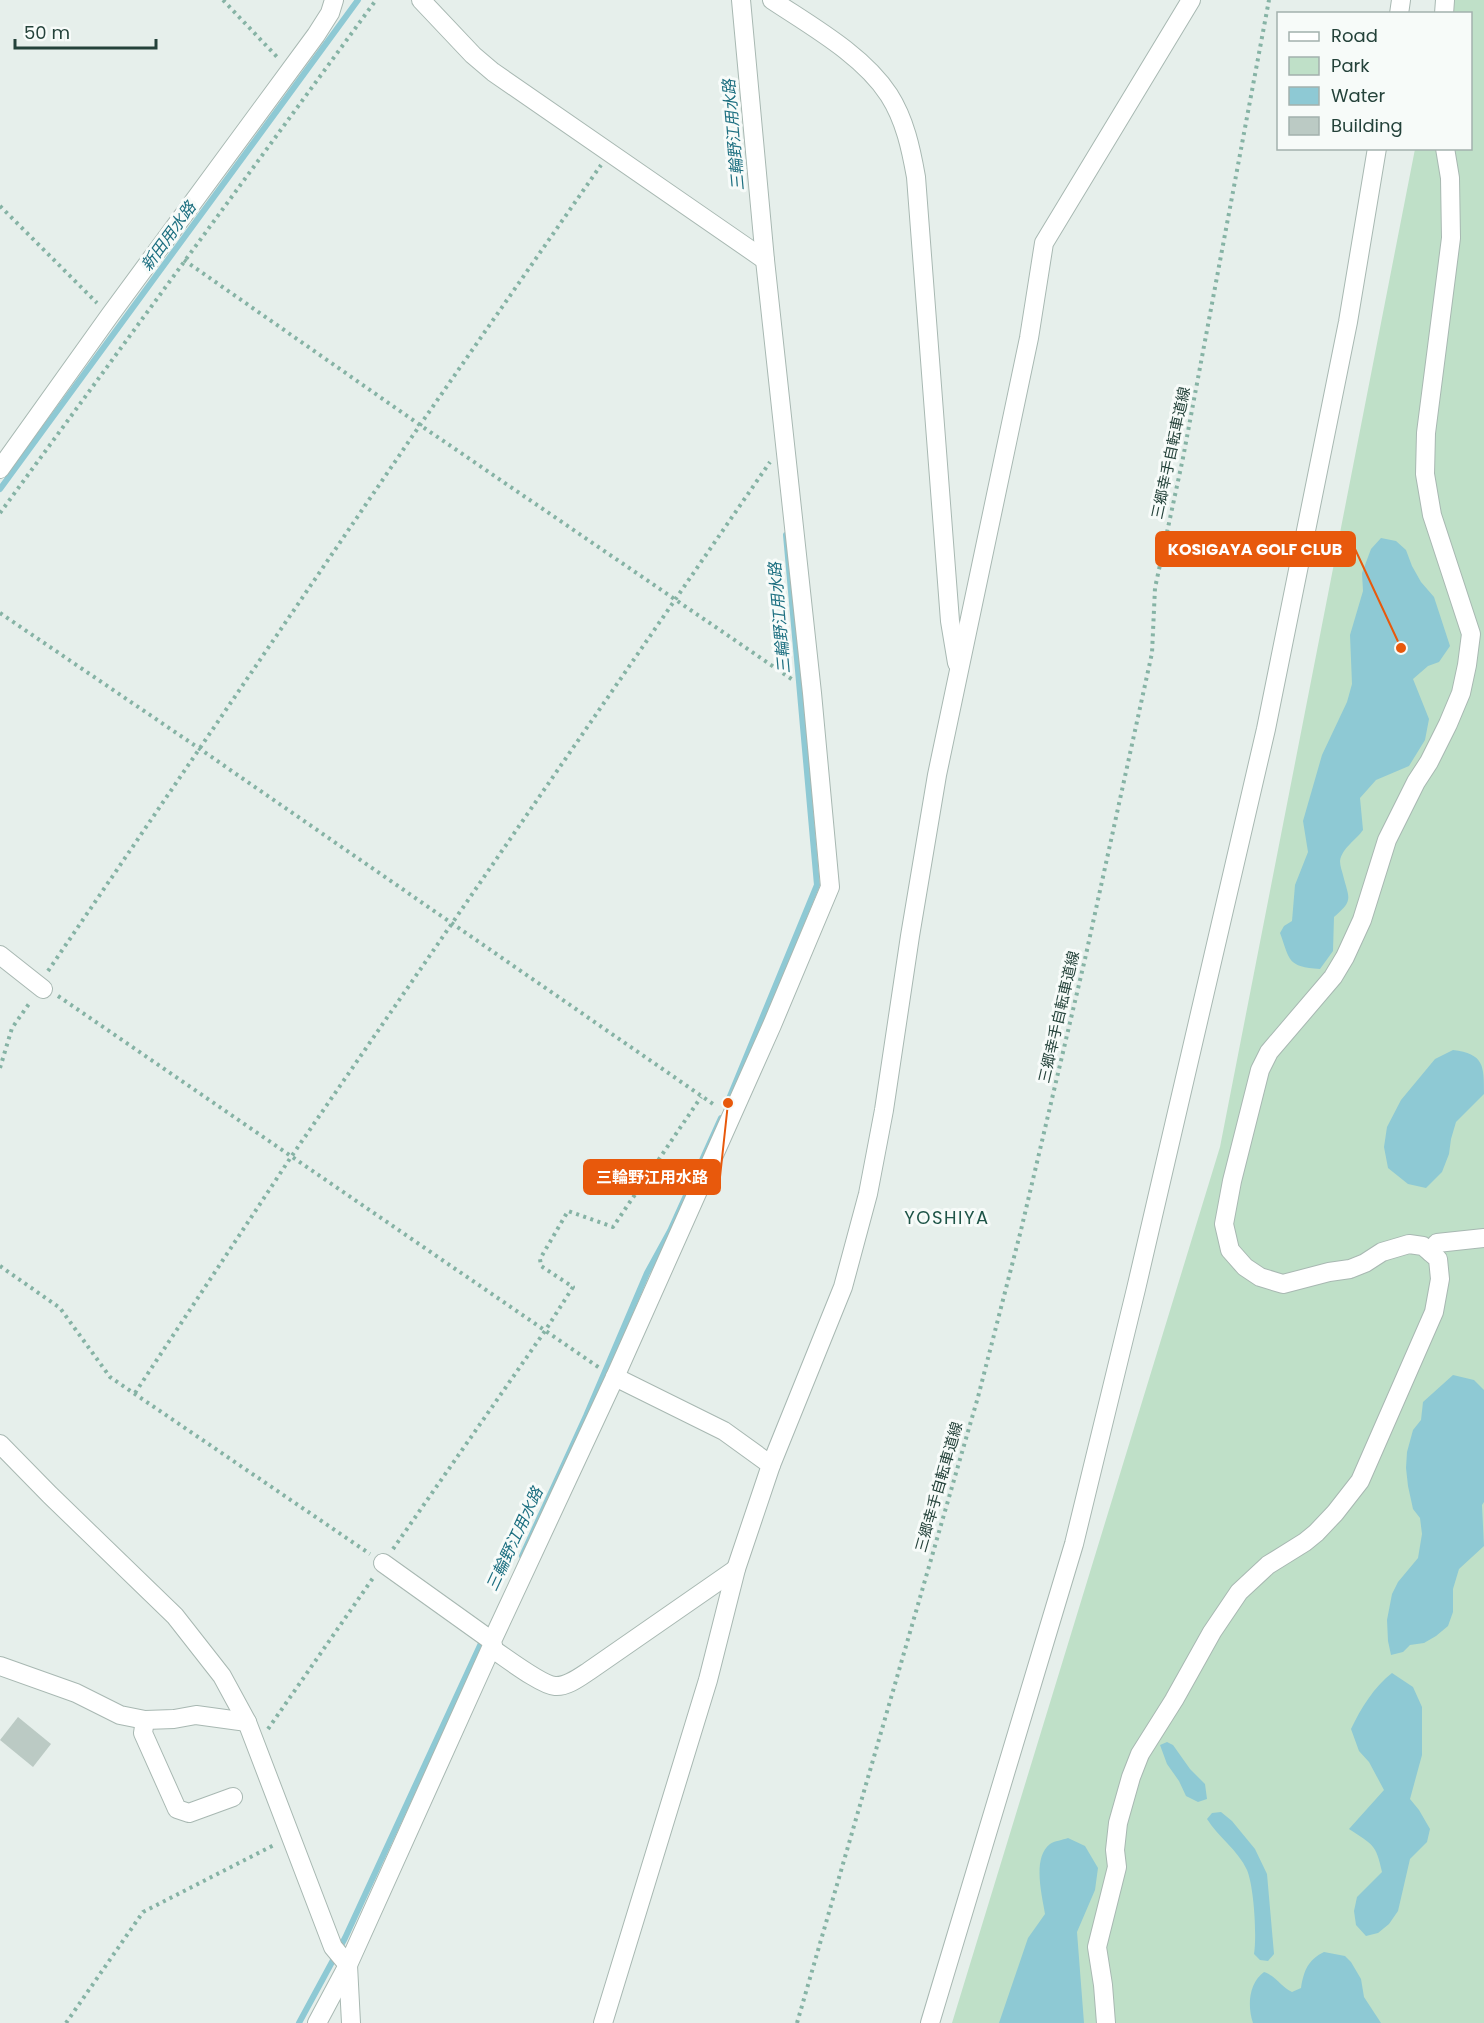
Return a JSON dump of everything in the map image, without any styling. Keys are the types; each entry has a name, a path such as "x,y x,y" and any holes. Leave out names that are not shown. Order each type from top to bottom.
{"street":[{"path":"0,469 110,315 291,71 330,13 334,0"},
{"path":"421,0 473,55 493,72 765,260"},
{"path":"316,2023 348,1965 615,1377 772,1025 830,887 812,693 765,260 741,0"},
{"path":"772,0 827,37 862,65 888,95 901,119 911,149 916,177 950,621 958,674"},
{"path":"603,2023 708,1680 736,1569 771,1465 843,1287 868,1194 884,1110 902,982 935,787 1029,338 1044,243 1191,0"},
{"path":"930,2023 1074,1544 1136,1289 1266,729 1348,322 1377,150"},
{"path":"1106,2023 1097,1947 1117,1867 1114,1850 1118,1823 1140,1754 1174,1700 1212,1632 1239,1592 1268,1565 1316,1533 1335,1513 1360,1480 1369,1464 1424,1330 1434,1312 1440,1279 1438,1260 1423,1246 1409,1244 1382,1252 1350,1269 1282,1284 1260,1277 1245,1267 1230,1250 1224,1224 1235,1169 1260,1070 1269,1052 1333,977 1345,957 1362,920 1387,840 1448,724 1461,693 1467,665 1471,634 1432,515 1425,474 1426,433 1451,238 1450,178 1445,150"},
{"path":"0,955 41,987"},
{"path":"1430,1252 1437,1243 1484,1238"},
{"path":"615,1377 724,1431 771,1465"},
{"path":"0,1444 175,1616 222,1676 248,1722 333,1947 348,1965 351,2023"},
{"path":"383,1563 493,1646 542,1681 555,1687 567,1684 589,1671 736,1569"},
{"path":"0,1666 76,1693 120,1715 145,1720 174,1719 196,1715 248,1722"},
{"path":"145,1720 143,1733 177,1809 189,1813 233,1797"}],"path":[{"path":"223,0 291,71"},
{"path":"0,513 376,0"},
{"name":"三郷幸手自転車道線","path":"797,2023 978,1397 1021,1230 1085,959 1152,653 1155,588 1183,458 1269,0"},
{"path":"0,1068 12,1028 420,425 609,152"},
{"path":"0,206 110,315"},
{"path":"184,260 420,425 812,693"},
{"path":"135,1393 291,1158 784,441"},
{"path":"0,614 200,749 701,1097 731,1115"},
{"path":"41,987 45,987 291,1158 615,1377"},
{"path":"256,1744 545,1331 573,1287 541,1266 540,1259 568,1212 613,1227 701,1097"},
{"path":"0,1266 60,1308 110,1377 383,1563"},
{"path":"66,2023 143,1912 290,1838"}],"green space":[{"path":"1443,0 1484,0 1484,2023 952,2023 1220,1147 1415,150 1472,150 1472,12 1441,12"}],"water":[{"path":"1381,538 1396,541 1406,550 1421,582 1434,597 1450,646 1439,662 1428,666 1413,679 1429,719 1425,740 1409,766 1376,780 1360,798 1363,830 1346,848 1340,861 1348,899 1345,907 1334,917 1333,951 1320,969 1309,968 1295,964 1291,960 1280,933 1284,926 1292,921 1295,885 1308,852 1303,821 1322,755 1347,702 1352,684 1350,635 1363,591 1362,573 1371,549"},
{"path":"1453,1050 1471,1054 1480,1063 1484,1075 1484,1094 1456,1122 1449,1154 1442,1172 1426,1188 1408,1184 1388,1168 1384,1147 1387,1127 1401,1100 1435,1059"},
{"path":"1453,1375 1474,1380 1484,1390 1484,1502 1482,1505 1484,1546 1459,1569 1453,1589 1453,1612 1448,1626 1424,1643 1410,1645 1403,1652 1391,1655 1387,1620 1392,1594 1398,1582 1418,1558 1422,1534 1420,1518 1413,1509 1408,1486 1407,1452 1413,1430 1421,1420 1423,1402"},
{"path":"1392,1673 1413,1687 1422,1707 1422,1755 1410,1799 1430,1829 1427,1842 1410,1859 1398,1911 1389,1924 1378,1933 1366,1936 1356,1925 1354,1911 1357,1897 1382,1872 1378,1856 1372,1846 1349,1829 1384,1790 1369,1762 1359,1751 1351,1729 1368,1698"},
{"path":"1167,1742 1173,1745 1190,1769 1205,1784 1207,1799 1198,1802 1186,1796 1167,1764 1160,1745"},
{"path":"1221,1812 1232,1821 1255,1849 1267,1874 1274,1954 1268,1961 1260,1960 1254,1954 1254,1912 1247,1870 1207,1819 1212,1813"},
{"path":"1068,1838 1085,1846 1098,1868 1095,1890 1077,1932 1084,2023 999,2023 1028,1938 1045,1914 1040,1877 1041,1858 1044,1850 1050,1844"},
{"path":"1324,1952 1345,1956 1351,1962 1361,1979 1364,1997 1381,2023 1253,2023 1250,2009 1252,1988 1264,1972 1292,1992 1301,1988 1308,1966 1314,1958"}],"building":[{"path":"18,1717 51,1744 33,1767 0,1740"}],"waterway":[{"name":"新田用水路","path":"0,489 358,0"},
{"name":"三輪野江用水路","path":"726,1106 817,885 786,535"},
{"name":"三輪野江用水路","path":"522,1556 586,1416 647,1273 670,1231 721,1118"},
{"name":"三輪野江用水路","path":"299,2023 345,1938 483,1639"}],"place":[{"name":"KOSIGAYA GOLF CLUB","path":"1401,648"},
{"name":"三輪野江用水路","path":"728,1103"}],"district":[{"name":"YOSHIYA","path":"947,1218"}]}
